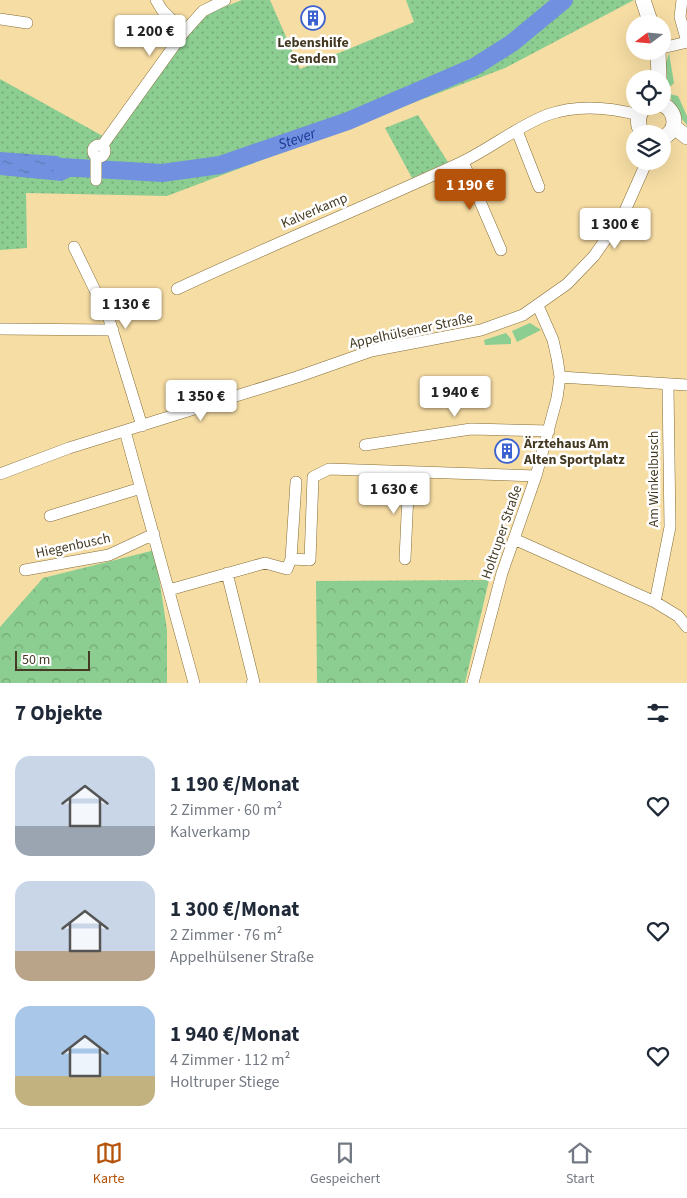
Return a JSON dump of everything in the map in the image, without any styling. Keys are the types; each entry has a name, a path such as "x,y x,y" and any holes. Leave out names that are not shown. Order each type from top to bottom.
{"street":[{"path":"156,0 162,10 184,32"},
{"path":"96,180 98,154 184,32 203,11 226,0"},
{"path":"643,0 648,15"},
{"path":"671,46 687,42 680,17 682,0"},
{"path":"0,19 27,22"},
{"name":"Kalverkamp","path":"177,289 293,235 463,162 546,115 574,109 607,107 626,109"},
{"path":"671,110 675,120 671,132"},
{"path":"674,127 687,137"},
{"path":"517,131 539,187"},
{"path":"463,162 501,250"},
{"name":"Appelhülsener Straße","path":"0,472 69,448 297,377 371,351 491,327 523,314 538,306 578,275 594,256 624,213 642,170"},
{"path":"74,247 113,330 142,426"},
{"name":"Holtruper Straße","path":"473,683 502,573 536,476 557,398 560,377 554,340 538,306"},
{"path":"0,329 113,330"},
{"path":"560,377 668,386 687,385"},
{"name":"Am Winkelbusch","path":"655,602 670,527 668,386"},
{"path":"365,446 471,429 548,431"},
{"path":"125,431 194,683"},
{"path":"291,559 310,560 312,478 329,469 536,476"},
{"path":"405,559 409,472"},
{"path":"169,590 265,563 288,569 291,559 296,482"},
{"path":"50,516 141,488"},
{"name":"Hiegenbusch","path":"25,570 109,555 154,534"},
{"path":"514,539 655,602 678,616 687,627"},
{"path":"227,573 254,682 252,683"}],"green space":[{"path":"242,0 270,0 300,69 414,22 406,0 634,0 505,68 167,196 26,193 27,248 0,250 0,79 110,140 185,37 208,13"},
{"path":"667,60 670,60 674,83 671,86 671,70 666,70"},
{"path":"671,94 678,96 687,116 687,125 679,116"},
{"path":"418,115 448,162 412,178 385,128"},
{"path":"530,323 541,330 517,342 512,331"},
{"path":"506,333 511,339 511,344 485,345 484,340"},
{"path":"155,550 167,630 167,683 0,683 0,627 43,578"},
{"path":"489,580 465,683 317,683 316,581"}],"water":[{"path":"0,152 57,156 71,162 84,162 84,177 70,177 62,181 0,175"}],"waterway":[{"name":"Stever","path":"62,167 162,173 220,165 348,121 474,67 512,43 564,0"}],"place":[{"name":"Lebenshilfe Senden","path":"313,18"},
{"name":"Ärztehaus Am Alten Sportplatz","path":"507,451"}]}
